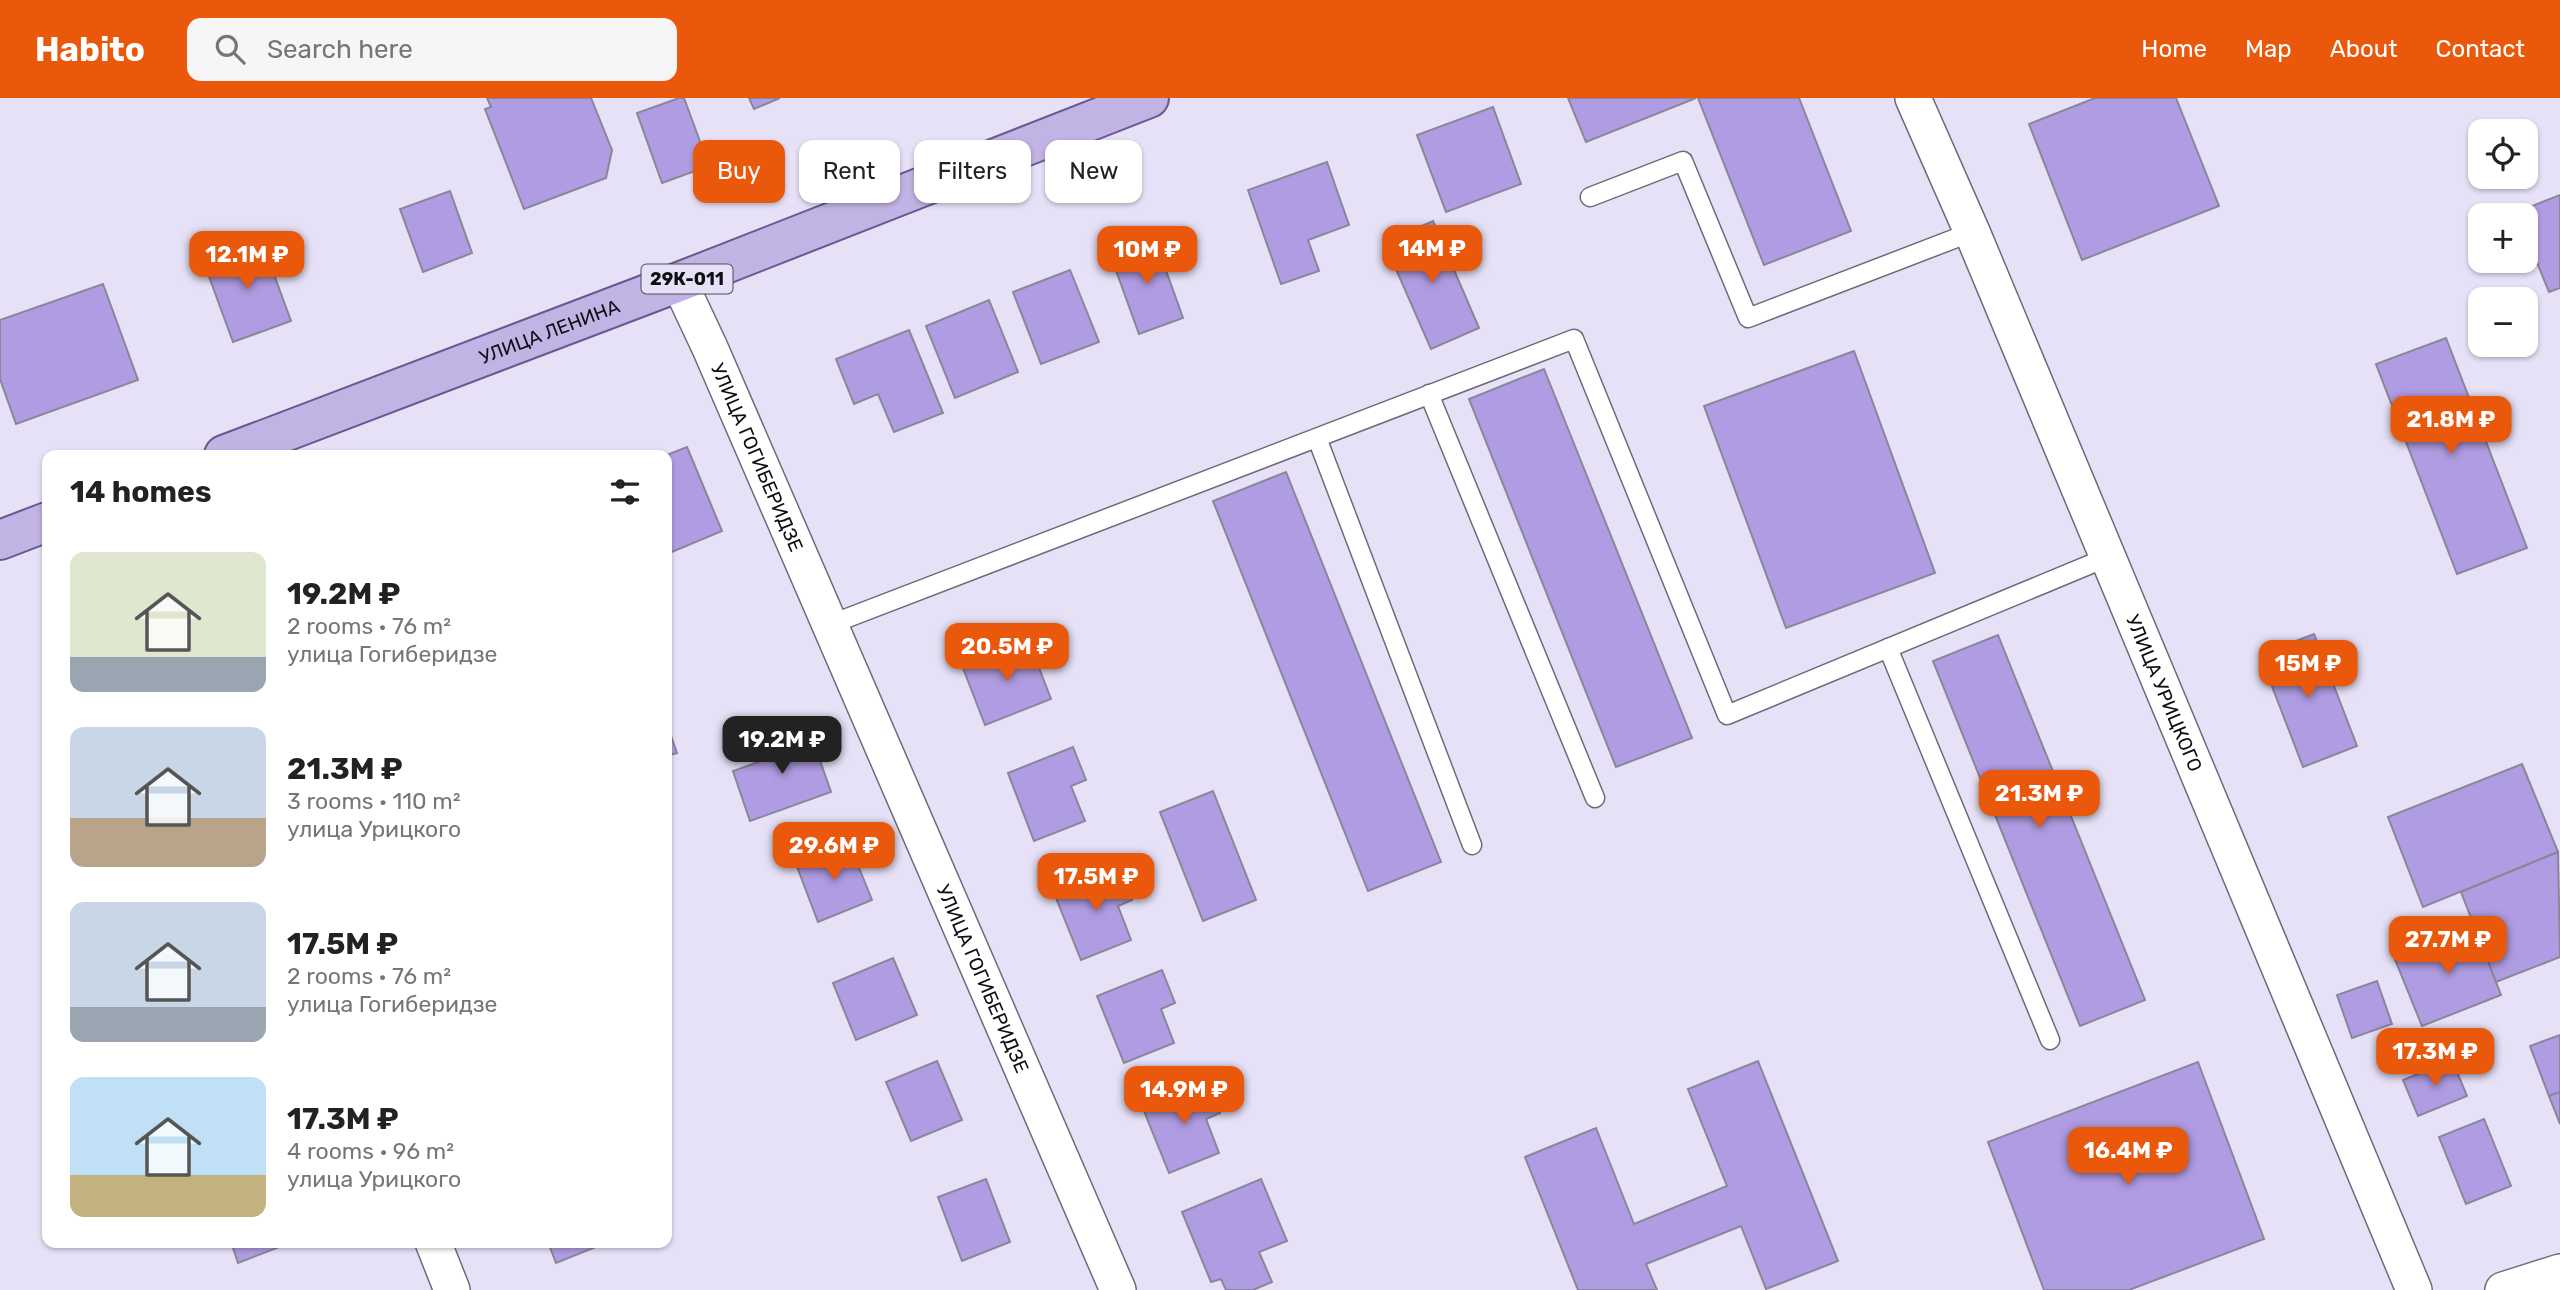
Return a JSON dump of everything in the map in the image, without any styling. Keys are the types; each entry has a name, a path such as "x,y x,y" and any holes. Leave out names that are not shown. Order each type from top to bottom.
{"main road":[{"name":"УЛИЦА ЛЕНИНА","path":"236,450 679,282 1149,98"},
{"path":"0,540 42,524"}],"street":[{"name":"УЛИЦА УРИЦКОГО","path":"1913,98 1972,232 2414,1290"},
{"name":"УЛИЦА ГОГИБЕРИДЗЕ","path":"679,282 1118,1290"},
{"path":"435,1248 452,1290"},
{"path":"2503,1290 2560,1272"}],"lane":[{"path":"1590,198 1683,161 1748,318 1972,232"},
{"path":"829,625 1574,339 1727,715 2108,557"},
{"path":"1429,394 1595,799"},
{"path":"1318,438 1472,845"},
{"path":"1888,648 2050,1040"}],"building":[{"path":"487,98 591,98 612,150 606,178 524,209 485,109 491,107"},
{"path":"684,98 699,140 693,140 693,172 662,183 637,113"},
{"path":"749,98 780,98 754,109"},
{"path":"1568,98 1696,98 1586,142"},
{"path":"1698,98 1799,98 1851,231 1764,265"},
{"path":"2095,98 2176,98 2219,206 2082,260 2029,124"},
{"path":"1493,107 1521,184 1446,212 1417,135"},
{"path":"1327,162 1349,225 1308,240 1319,271 1281,284 1248,190"},
{"path":"450,191 472,253 423,272 400,209"},
{"path":"2560,195 2560,288 2549,292 2538,265 2538,204"},
{"path":"1433,221 1479,328 1431,349 1384,242"},
{"path":"1154,237 1183,318 1139,334 1110,254"},
{"path":"261,239 291,321 233,342 203,260"},
{"path":"1070,270 1099,342 1041,364 1013,292"},
{"path":"103,284 138,380 16,424 0,379 0,320"},
{"path":"989,300 1018,372 955,398 926,326"},
{"path":"909,330 943,413 894,432 878,394 854,404 836,359"},
{"path":"2446,338 2527,548 2457,574 2376,364"},
{"path":"1854,351 1935,573 1786,628 1704,406"},
{"path":"1544,369 1692,738 1616,767 1469,399"},
{"path":"687,447 722,531 672,552 672,453"},
{"path":"1286,472 1441,862 1368,891 1213,501"},
{"path":"2314,634 2357,746 2303,767 2260,655"},
{"path":"1998,635 2145,1000 2080,1026 1933,661"},
{"path":"1029,642 1051,699 985,725 963,668"},
{"path":"809,729 831,792 750,821 733,771 761,761 757,748"},
{"path":"672,738 677,753 672,754"},
{"path":"1073,747 1086,780 1071,786 1085,821 1034,841 1008,773"},
{"path":"2522,764 2558,852 2423,907 2388,817"},
{"path":"1213,791 1256,900 1203,921 1160,812"},
{"path":"849,843 872,900 818,922 796,864"},
{"path":"2558,852 2560,957 2496,982 2461,892"},
{"path":"1119,867 1132,900 1118,906 1131,940 1081,960 1054,893"},
{"path":"2474,926 2501,995 2422,1026 2394,957"},
{"path":"893,958 917,1015 856,1040 833,983"},
{"path":"1162,970 1175,1003 1161,1009 1174,1043 1124,1063 1097,996"},
{"path":"2377,981 2392,1024 2352,1038 2337,995"},
{"path":"2560,1035 2560,1092 2549,1096 2530,1046"},
{"path":"2452,1060 2467,1096 2418,1116 2403,1080"},
{"path":"937,1061 962,1120 911,1141 886,1082"},
{"path":"1758,1061 1838,1261 1766,1289 1741,1226 1646,1264 1657,1290 1578,1290 1525,1157 1596,1128 1634,1224 1727,1186 1688,1089"},
{"path":"2198,1062 2264,1239 2129,1290 2044,1290 1988,1142"},
{"path":"1207,1080 1220,1113 1206,1119 1219,1153 1169,1173 1142,1106"},
{"path":"2560,1092 2560,1124 2549,1096"},
{"path":"2484,1119 2511,1186 2466,1204 2439,1137"},
{"path":"986,1179 1010,1242 962,1261 938,1197"},
{"path":"1261,1179 1287,1241 1259,1252 1272,1282 1253,1290 1226,1290 1221,1279 1211,1282 1182,1212"},
{"path":"233,1248 277,1248 238,1263"},
{"path":"550,1248 593,1248 556,1263"}]}
